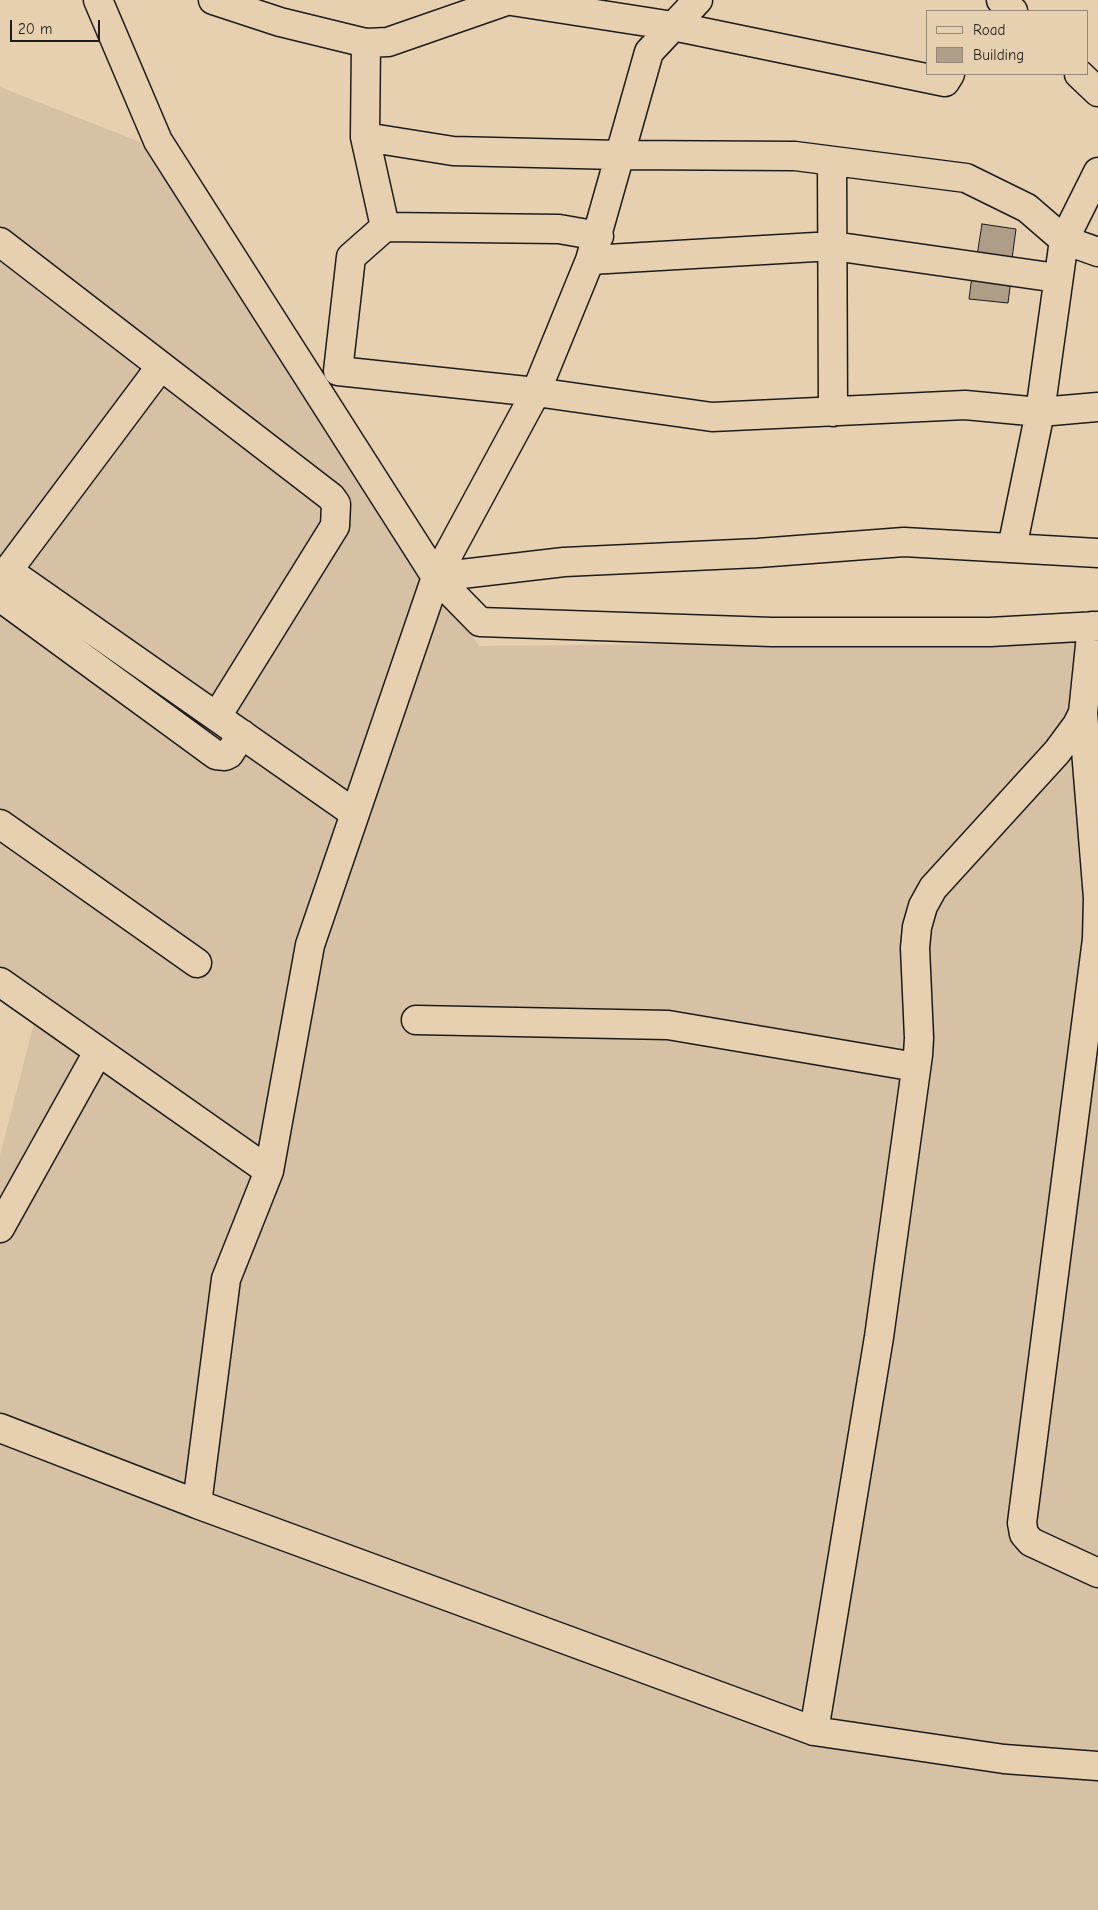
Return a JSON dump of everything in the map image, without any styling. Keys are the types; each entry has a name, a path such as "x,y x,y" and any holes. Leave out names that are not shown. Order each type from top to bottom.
{"street":[{"path":"98,0 158,142 436,577 480,622 772,632 990,632 1095,626 1083,713 1098,898 1097,939 1022,1523 1024,1534 1031,1542 1098,1573"},
{"path":"213,0 280,22 366,43 388,42 505,0 673,26 945,82 949,75"},
{"path":"646,0 673,26"},
{"path":"196,1504 226,1279 269,1171 310,945 354,813 436,577 536,392 594,248 618,155 649,52 698,0"},
{"path":"992,10 1000,0 1013,10"},
{"path":"366,43 365,137 385,227"},
{"path":"1080,75 1098,92"},
{"path":"365,137 452,151 618,155 795,156 966,178 1027,208 1064,240 1098,252"},
{"path":"832,161 834,412"},
{"path":"1012,548 1040,412 1057,278 1064,240 1098,172"},
{"path":"1057,278 832,246 594,248 559,229 385,227 351,258 338,371 536,392 712,417 966,405 1040,412 1098,407"},
{"path":"0,242 331,497 336,504 335,526 217,716"},
{"path":"161,366 4,575 217,716 354,813"},
{"path":"436,577 564,562 758,553 904,542 1098,553"},
{"path":"0,598 216,755 225,756 229,754 242,734"},
{"path":"814,1731 879,1336 916,1067 919,1038 915,948 917,927 923,906 933,888 1057,752 1083,713"},
{"path":"0,824 198,963"},
{"path":"0,982 269,1171"},
{"path":"416,1020 668,1025 916,1067"},
{"path":"0,1228 98,1052"},
{"path":"0,1428 196,1504 814,1731 1004,1759 1098,1766"}],"shaded area":[{"path":"0,87 140,142 479,646 1098,640 1098,1910 0,1910 0,1155 40,1000 0,969"}],"building":[{"path":"982,224 1016,229 1011,266 976,262"},
{"path":"972,276 1011,280 1008,303 969,299"}]}
